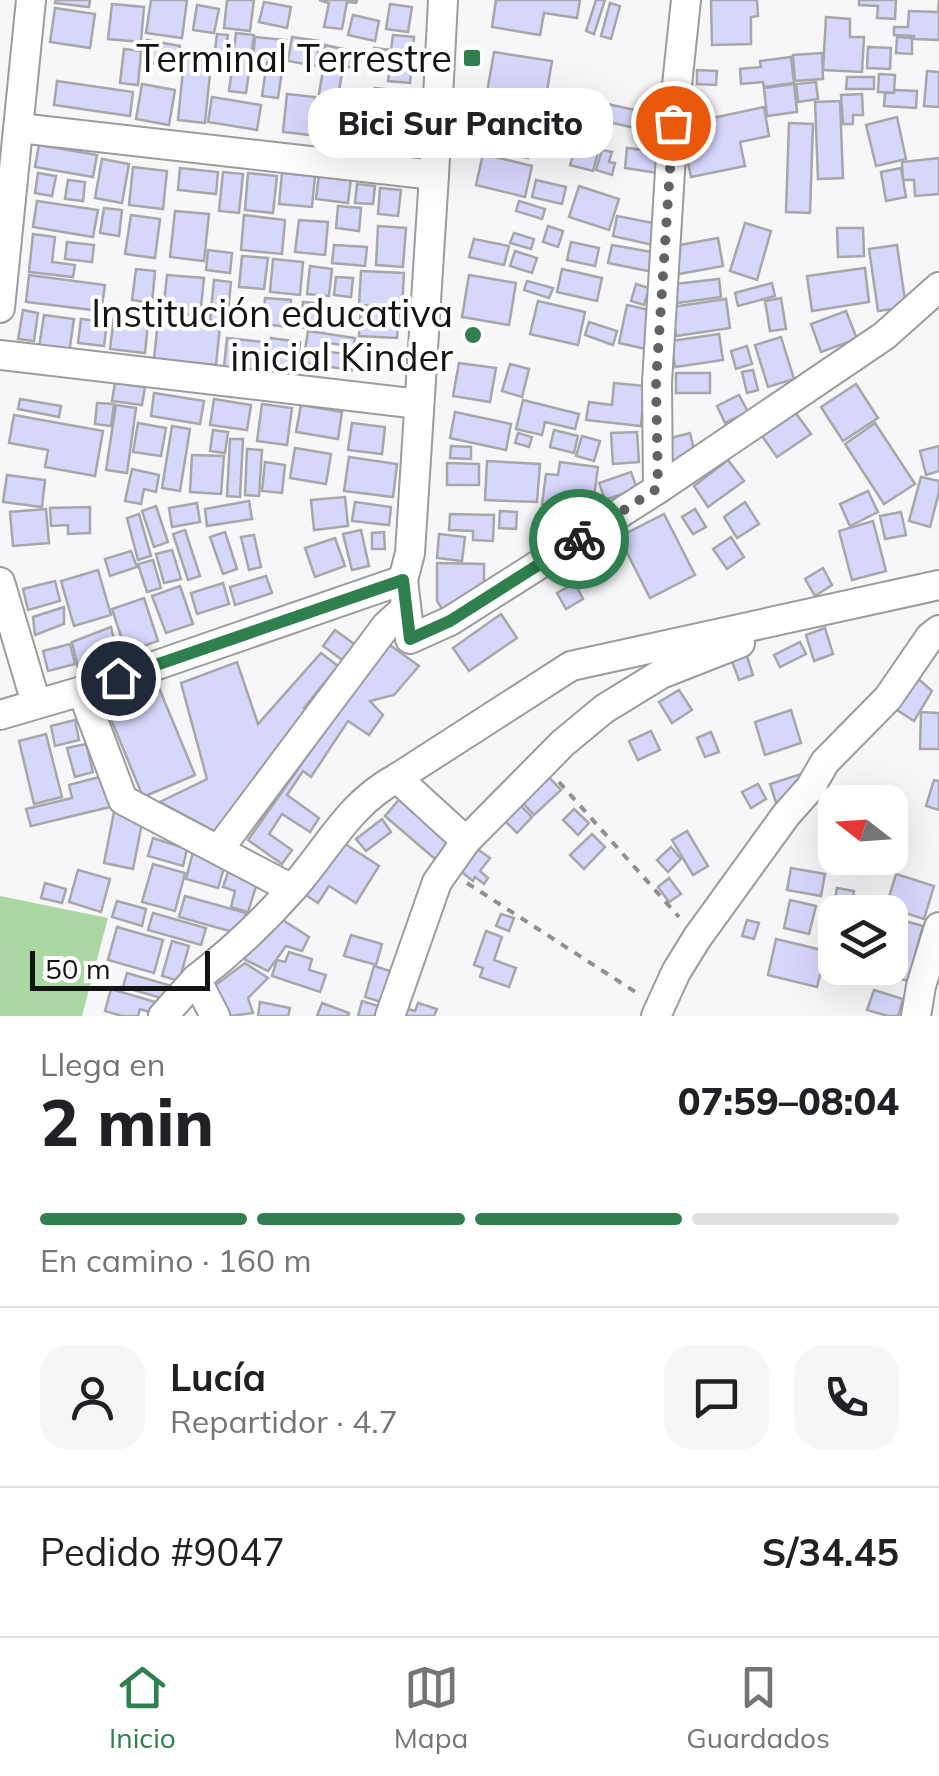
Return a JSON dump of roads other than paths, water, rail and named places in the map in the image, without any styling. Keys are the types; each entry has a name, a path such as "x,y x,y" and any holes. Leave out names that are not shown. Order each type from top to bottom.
{"street":[{"path":"0,308 31,0"},
{"path":"443,0 406,580 410,639 450,621 658,488 884,336 939,288"},
{"path":"658,488 656,382 673,123 686,0"},
{"path":"19,128 434,175"},
{"path":"0,354 418,404"},
{"path":"0,715 82,691 406,580"},
{"path":"219,849 386,626 406,580"},
{"path":"0,582 36,703"},
{"path":"163,1016 196,979 228,954 292,889 375,790 571,666 939,585"},
{"path":"390,1016 438,882 466,841 543,763 604,709 661,674 830,608"},
{"path":"658,1012 697,938 786,815 826,762 888,698 939,630"},
{"path":"82,691 124,800 292,889"},
{"path":"398,778 466,841"},
{"path":"916,1016 939,928"},
{"path":"196,979 215,1016"}],"place":[{"name":"Terminal Terrestre","path":"472,58"},
{"name":"Bici Sur Pancito","path":"673,123"},
{"name":"Institución educativa inicial Kinder","path":"473,335"}]}
